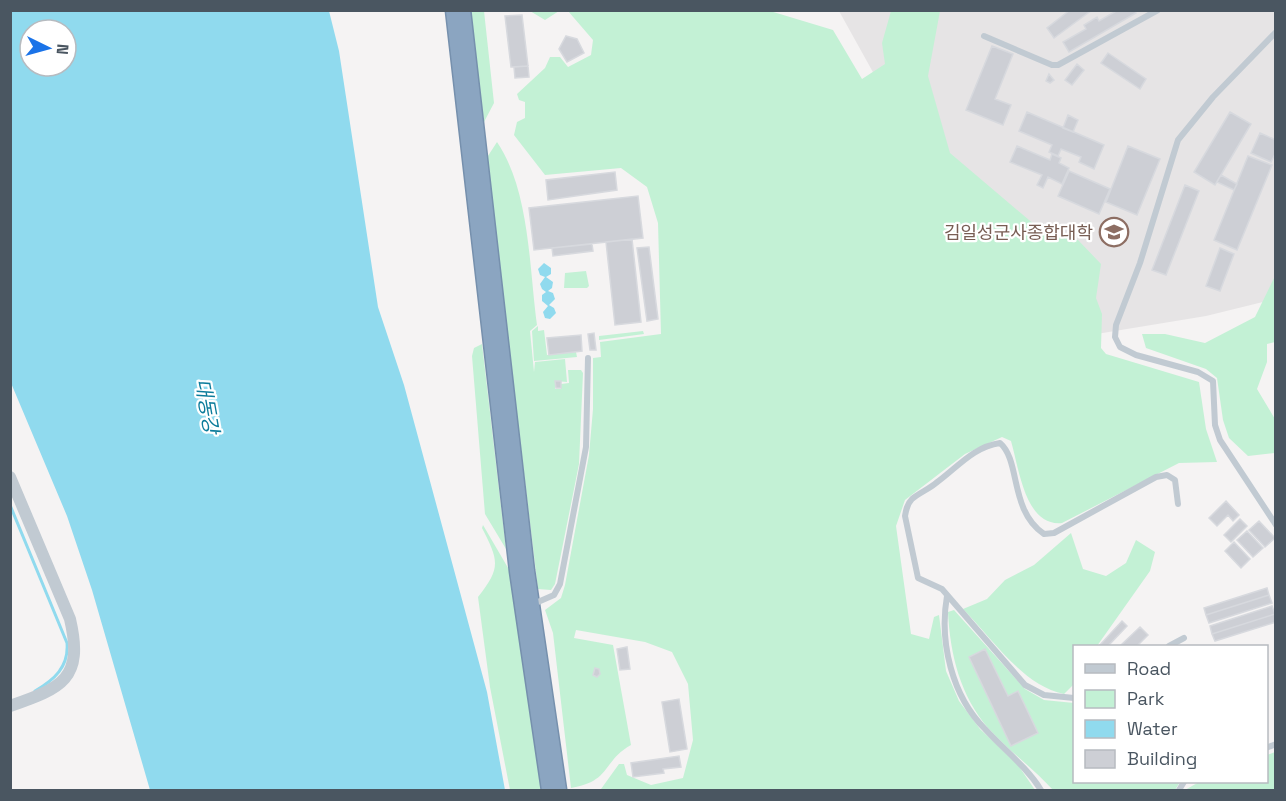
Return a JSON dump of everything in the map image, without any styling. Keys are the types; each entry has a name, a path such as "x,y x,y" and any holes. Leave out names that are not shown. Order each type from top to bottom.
{"highway":[{"path":"458,10 528,606 554,790"}],"street":[{"path":"10,477 69,619 74,638 74,657 67,678 46,693 10,706"}],"lane":[{"path":"984,36 1052,65 1058,64 1158,10"},
{"path":"1275,32 1213,97 1178,140 1140,263 1116,325 1115,337 1120,346 1136,355 1198,372 1213,381 1215,425 1220,440 1275,525"},
{"path":"528,606 554,595 560,584 586,447 588,358"},
{"path":"1073,698 1044,695 1025,685 942,589 918,578 905,516 907,506 912,499 936,483 972,452 988,444 1000,443 1008,450 1014,480 1027,517 1044,534 1054,533 1156,477 1167,475 1175,480 1178,504"},
{"path":"947,596 945,635 951,669 963,699 983,728 1028,771 1041,790"},
{"path":"1171,645 1184,638"}],"shaded area":[{"name":"김일성군사종합대학","path":"839,11 1275,11 1275,299 1206,316 1000,350 924,164"}],"green space":[{"path":"469,11 484,11 494,103 484,122"},
{"path":"530,11 559,11 545,20"},
{"path":"568,11 770,11 833,30 862,79 885,64 882,43 891,11 940,11 928,76 950,153 1042,231 1078,240 1101,264 1096,298 1102,314 1101,348 1106,354 1199,382 1206,429 1217,462 1179,463 1062,523 1050,522 1040,516 1032,506 1021,480 1011,441 1002,437 965,454 905,500 896,526 911,634 929,639 934,617 939,615 946,671 959,701 980,729 1018,765 1035,790 597,790 601,789 619,764 624,764 627,775 651,785 683,778 693,740 688,684 672,652 645,642 576,630 574,638 613,645 631,745 615,757 594,781 571,788 553,633 545,610 561,598 565,585 589,455 593,409 593,358 601,357 600,342 661,334 658,223 647,187 621,168 545,175 514,135 517,122 525,118 525,102 519,100 517,94 545,68 550,57 560,57 568,67 591,55 593,40"},
{"path":"497,142 516,183 526,230 537,325 530,331 534,372 535,362 565,359 567,382 555,381 555,389 561,389 561,384 569,383 568,370 581,370 583,373 579,464 555,584 551,590 538,589 486,159"},
{"path":"586,271 589,286 587,288 564,288 565,273"},
{"path":"1275,276 1275,342 1267,344 1267,362 1257,389 1275,419 1275,453 1248,456 1229,438 1223,420 1217,378 1206,369 1146,348 1142,334 1165,334 1205,343 1255,317"},
{"path":"538,326 538,331 544,330 547,355 576,352 577,357 534,361 532,331"},
{"path":"643,331 644,334 599,340 599,336"},
{"path":"482,344 506,549 485,514 472,356 474,348"},
{"path":"483,525 511,573 541,790 510,790 490,687 478,597 491,579 495,564 492,549 482,528"},
{"path":"1071,533 1083,569 1106,576 1126,563 1136,540 1155,552 1150,571 1098,645 1073,645 1073,685 1064,694 1049,689 1021,671 963,609 987,599 1005,580 1034,565"},
{"path":"954,610 1025,689 1044,700 1073,703 1073,783 1179,783 1175,790 1053,790 989,729 971,703 954,659 948,612"},
{"path":"1275,752 1275,790 1185,790 1197,783 1268,783 1268,755"}],"water":[{"name":"대동강","path":"10,11 329,11 339,51 378,307 404,385 487,692 505,790 150,790 92,590 67,516 11,383"},
{"path":"544,263 551,268 551,274 546,277 553,282 552,288 548,291 553,293 555,299 549,305 556,313 550,319 545,318 543,312 548,306 542,301 542,295 546,292 540,284 545,277 540,275 538,269"}],"building":[{"path":"1070,10 1092,10 1054,38 1047,28"},
{"path":"1118,10 1134,10 1136,13 1069,52 1063,42 1086,29 1084,25 1097,17 1099,21"},
{"path":"522,15 528,66 511,67 505,16"},
{"path":"566,36 577,39 584,53 567,62 559,49"},
{"path":"992,46 1013,54 995,99 1011,105 1003,125 966,110"},
{"path":"1108,53 1146,79 1140,89 1101,63"},
{"path":"1077,64 1084,70 1072,85 1065,80"},
{"path":"528,66 529,77 515,78 514,67"},
{"path":"1049,74 1054,80 1050,83 1046,81"},
{"path":"1027,112 1104,145 1094,169 1079,162 1081,157 1061,149 1058,156 1049,152 1052,145 1019,131"},
{"path":"1230,112 1251,124 1215,185 1194,172"},
{"path":"1068,115 1078,120 1073,132 1063,128"},
{"path":"1260,133 1276,140 1276,152 1271,162 1251,153"},
{"path":"1017,146 1050,160 1052,154 1061,158 1059,163 1069,168 1062,184 1048,177 1043,188 1037,185 1042,175 1010,162"},
{"path":"1128,146 1160,159 1137,215 1106,202"},
{"path":"1248,156 1272,165 1237,250 1214,240"},
{"path":"1069,171 1110,189 1099,214 1058,196"},
{"path":"615,172 617,190 548,200 546,180"},
{"path":"1221,175 1237,184 1234,190 1217,182"},
{"path":"1185,185 1199,191 1166,275 1152,270"},
{"path":"638,196 643,238 534,250 529,208"},
{"path":"632,239 641,322 615,325 606,242"},
{"path":"592,244 593,251 553,256 552,248"},
{"path":"649,247 658,319 647,321 637,248"},
{"path":"1220,248 1234,254 1220,291 1206,286"},
{"path":"594,333 596,350 590,350 588,334"},
{"path":"581,335 582,351 549,355 547,338"},
{"path":"555,381 561,381 561,388 556,388"},
{"path":"1226,501 1239,515 1233,521 1228,515 1217,526 1209,518"},
{"path":"1240,519 1247,526 1231,542 1224,535"},
{"path":"1259,521 1275,538 1265,547 1249,530"},
{"path":"1247,531 1263,548 1253,557 1237,540"},
{"path":"1234,542 1250,559 1241,568 1225,551"},
{"path":"1267,588 1269,595 1206,615 1204,608"},
{"path":"1269,595 1272,603 1209,623 1206,615"},
{"path":"1272,606 1275,614 1212,634 1210,626"},
{"path":"1275,614 1276,622 1215,641 1212,634"},
{"path":"1122,621 1127,626 1109,645 1100,645"},
{"path":"1140,627 1148,635 1138,645 1121,645"},
{"path":"627,647 630,669 620,670 617,649"},
{"path":"985,649 1008,696 1018,691 1038,733 1011,746 969,657"},
{"path":"595,668 599,669 600,674 597,677 593,675"},
{"path":"679,699 687,749 670,752 662,702"},
{"path":"679,756 681,767 663,769 664,773 633,777 631,763"}],"waterway":[{"path":"10,505 67,643 63,666 54,677 35,691"}],"place":[{"name":"김일성군사종합대학","path":"1114,232"}]}
